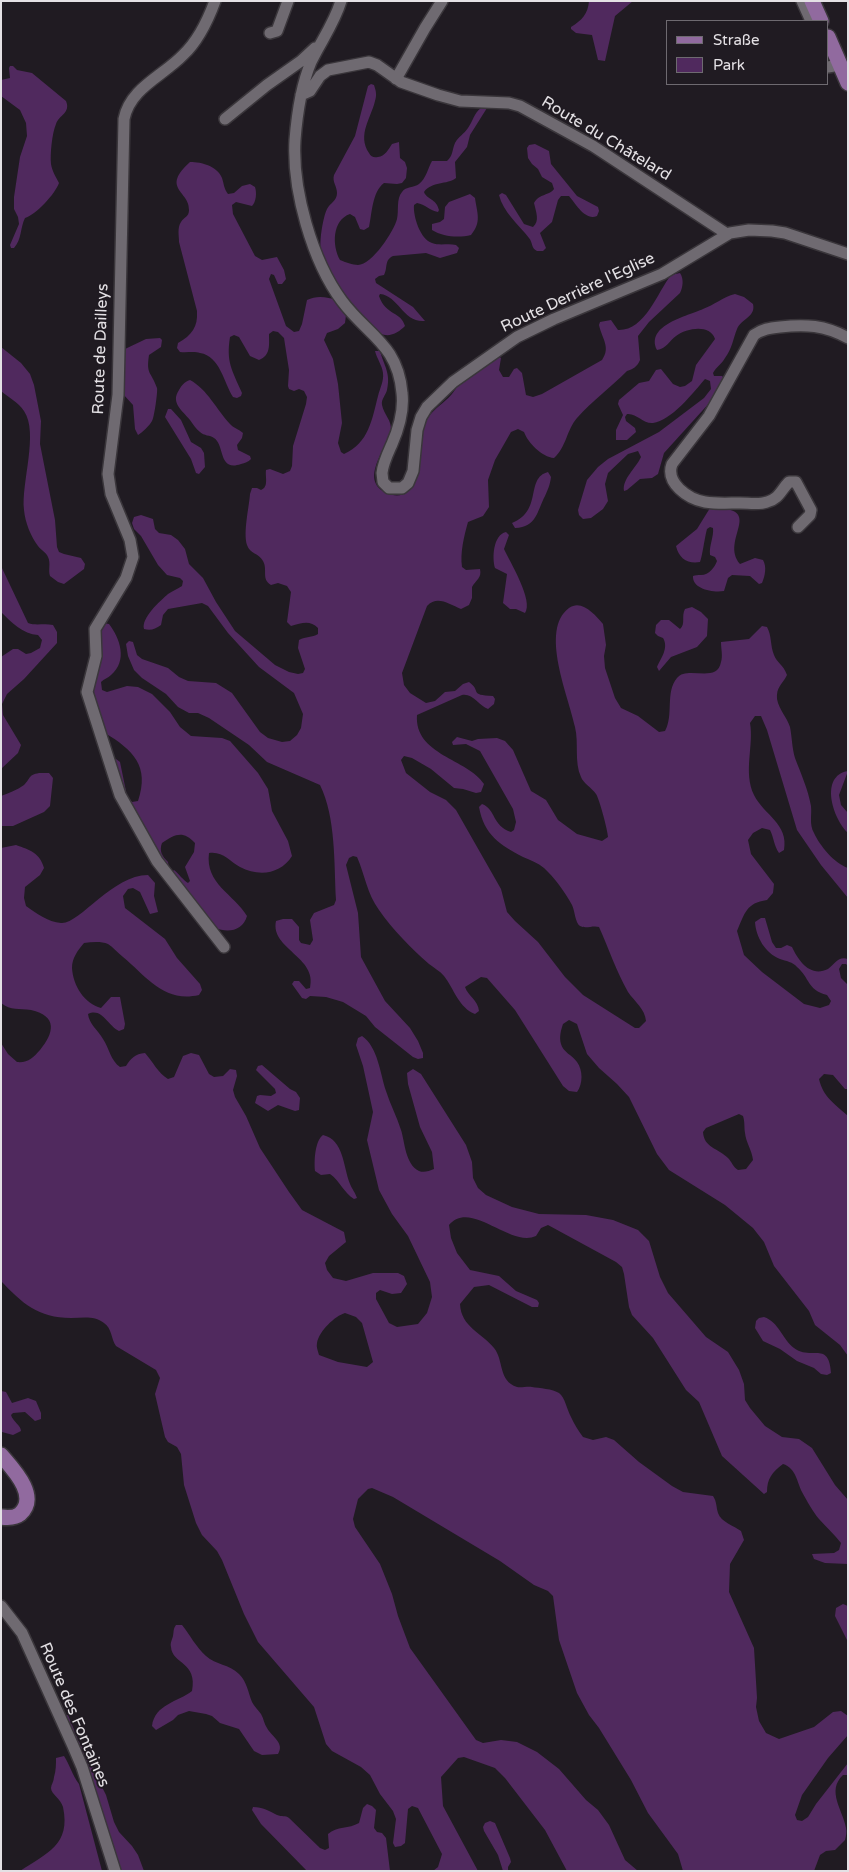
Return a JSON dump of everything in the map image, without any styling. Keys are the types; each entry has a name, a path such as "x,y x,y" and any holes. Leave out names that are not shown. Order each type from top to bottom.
{"main road":[{"path":"812,1 821,20"},
{"path":"829,40 842,74"},
{"path":"1,1454 21,1480 26,1496 24,1509 20,1514 13,1518 1,1517"}],"street":[{"name":"Route de Dailleys","path":"214,1 202,28 190,47 182,57 142,89 129,105 124,119 118,395 108,474 111,494 130,540 133,557 126,578 95,628 96,656 87,692 120,795 157,860 224,947"},
{"path":"270,34 277,31 288,1"},
{"name":"Route Derrière l'Eglise","path":"340,1 334,21 306,76 295,138 296,170 300,196 315,248 325,274 341,300 388,350 395,363 403,399 400,418 383,469 383,479 389,488 402,488 410,480 413,472 417,430 421,417 433,400 453,382 517,337 554,319 662,274 727,234"},
{"path":"396,80 442,1"},
{"path":"802,1 811,20"},
{"path":"225,119 266,85 301,61 311,50 316,47 319,48"},
{"name":"Route du Châtelard","path":"301,96 310,92 318,78 328,70 364,62 374,63 396,80 438,95 460,101 509,103 520,106 593,146 727,234"},
{"path":"727,234 749,230 785,233 848,254"},
{"path":"798,527 810,515 811,510 796,482 789,482 778,498 767,502 705,502 692,497 677,487 671,478 670,469 709,416 754,334 765,329 809,325 836,332 848,338"},
{"name":"Route des Fontaines","path":"1,1606 22,1633 76,1752 115,1871"}],"green space":[{"path":"589,1 633,1 615,16 605,61 598,60 592,35 576,33 571,29 584,16"},
{"path":"10,66 17,70 32,73 66,101 67,105 66,111 57,121 53,133 51,164 59,183 45,204 25,218 14,248 11,248 10,245 19,224 14,209 14,197 20,157 27,136 26,123 20,110 1,96 1,80 10,78"},
{"path":"374,85 376,97 366,127 364,140 366,146 373,157 377,157 384,154 392,144 399,142 400,158 405,162 407,168 406,178 402,183 384,183 380,187 375,197 369,227 364,230 360,229 355,217 350,214 340,222 335,234 337,254 340,260 358,265 364,264 376,254 392,231 397,219 398,202 402,192 421,182 432,161 447,161 455,143 468,128 477,112 481,108 487,108 470,135 467,147 455,162 456,178 431,186 424,192 427,197 436,203 438,212 417,203 414,205 416,221 424,237 435,244 456,245 459,248 457,253 440,258 426,253 393,256 387,262 384,275 375,279 376,283 413,307 425,321 411,318 392,299 380,294 379,296 385,307 400,318 405,326 391,335 385,335 377,331 357,312 330,272 321,251 322,230 326,213 328,207 337,196 334,175 355,136 368,86"},
{"path":"535,144 549,151 551,164 577,196 598,207 599,211 597,216 589,216 581,211 569,196 561,196 558,200 552,222 540,233 546,248 543,251 537,251 534,248 529,238 504,207 499,195 502,193 506,195 524,224 533,227 535,225 537,216 534,203 554,189 552,183 542,177 538,169 528,158 527,148 529,145"},
{"path":"190,162 209,166 220,174 228,194 234,193 242,186 250,184 255,187 256,197 252,206 236,202 232,205 233,214 255,256 262,260 277,257 284,270 286,279 282,284 278,284 274,275 271,274 269,279 286,326 294,332 299,331 307,300 314,297 326,297 337,300 346,315 345,323 338,329 327,333 324,340 333,359 338,384 342,423 338,443 341,452 344,454 359,444 371,422 383,379 383,373 375,351 380,351 388,379 382,405 391,431 374,473 375,481 379,488 392,495 403,494 414,484 419,469 424,426 433,412 451,395 465,377 498,356 501,358 499,370 503,377 509,377 514,369 517,368 522,373 526,395 533,397 542,394 602,360 606,347 599,325 600,322 611,320 618,330 627,329 636,324 649,310 671,275 680,273 683,283 680,293 649,322 638,336 640,360 638,364 627,371 577,418 561,449 554,458 536,449 524,432 518,429 511,432 495,460 488,480 489,507 483,516 468,522 465,533 462,567 466,570 480,569 479,577 472,587 472,598 469,605 461,609 448,603 435,601 427,606 402,673 404,685 410,693 426,703 435,701 445,692 455,691 463,684 469,682 478,694 493,696 495,699 494,704 488,709 473,698 462,695 417,715 418,728 424,739 443,755 476,775 484,784 481,792 476,793 454,788 431,769 412,758 404,756 401,760 406,773 430,792 446,800 456,810 501,889 507,912 538,942 565,977 583,995 635,1028 639,1028 646,1021 644,1013 628,992 599,927 580,926 569,900 548,872 507,848 489,832 481,817 479,807 482,804 490,810 500,826 511,832 514,830 516,822 513,809 480,751 466,744 453,745 452,742 457,737 472,741 497,738 505,741 513,750 531,791 546,800 558,820 577,834 602,841 608,837 605,822 596,794 581,777 579,771 575,727 558,664 556,632 560,618 569,608 579,605 588,609 603,624 606,645 604,656 605,668 615,698 621,708 638,716 659,732 665,731 668,725 671,690 677,678 682,674 688,673 714,672 722,660 721,642 749,639 762,626 767,627 774,655 787,675 778,689 777,699 779,707 790,727 795,758 810,800 812,830 828,854 848,868 848,898 821,865 797,830 767,730 761,716 755,716 750,723 749,777 751,786 758,802 779,826 785,841 784,850 779,853 770,830 762,828 753,833 748,840 751,854 774,884 773,893 767,900 750,906 744,914 737,931 744,955 762,972 804,1004 820,1008 829,1005 831,1001 827,995 812,987 795,965 780,959 766,949 759,939 755,922 765,918 772,942 776,948 787,945 792,947 801,962 810,969 822,971 828,969 839,960 848,959 848,966 842,964 839,969 841,978 848,985 848,1089 845,1089 833,1075 824,1074 819,1079 823,1091 848,1116 848,1356 840,1345 815,1325 809,1311 774,1266 764,1242 753,1228 725,1205 669,1170 657,1154 629,1097 587,1054 577,1024 569,1020 563,1024 560,1039 564,1049 579,1065 581,1081 577,1092 569,1091 563,1086 515,1010 487,978 481,977 465,987 477,1004 479,1011 475,1014 465,1007 457,998 444,976 409,945 379,910 369,891 357,857 349,858 346,865 358,913 361,957 385,1001 410,1028 418,1041 423,1058 413,1057 375,1027 366,1016 343,1002 326,997 310,996 306,999 302,998 292,984 294,981 299,981 306,989 310,988 311,977 307,968 280,939 276,931 276,921 292,919 299,927 299,940 301,943 310,945 313,940 310,920 314,913 334,905 336,900 332,826 320,785 267,762 249,745 209,718 198,713 189,713 178,707 166,694 142,678 134,670 128,656 126,644 129,641 133,642 137,655 142,659 168,668 179,677 188,681 216,683 232,693 260,732 268,738 282,742 290,741 301,728 303,714 294,693 259,667 228,633 208,606 202,603 168,609 163,615 161,625 149,630 144,629 145,620 152,610 168,594 182,586 183,581 180,578 167,575 158,565 141,536 134,529 132,523 134,517 141,515 153,519 155,529 159,533 171,535 178,540 185,549 189,564 203,578 235,631 275,665 289,672 303,673 305,669 298,648 299,640 318,634 318,628 315,625 302,623 291,626 287,622 291,592 287,586 278,583 271,585 268,583 265,577 263,561 248,548 246,540 252,488 261,490 265,487 266,470 270,469 283,474 290,471 293,446 307,397 304,391 289,389 289,370 284,338 278,332 273,331 269,334 269,346 266,355 259,360 250,356 239,337 234,335 230,337 229,360 242,393 237,398 233,397 221,371 212,359 198,352 180,352 177,348 178,343 193,330 197,317 179,242 180,224 189,212 188,204 177,184 177,178","holes":["739,1114 743,1116 746,1137 753,1160 746,1169 738,1170 728,1158 709,1145 703,1132 706,1128"]},
{"path":"470,194 475,198 478,217 477,226 471,235 451,236 432,230 432,224 444,219 445,207 449,202"},
{"path":"735,294 744,297 753,304 753,308 751,315 739,325 731,348 713,373 714,376 722,376 724,378 712,400 664,453 658,474 652,478 640,479 624,491 627,478 641,457 638,451 628,454 608,473 605,484 608,501 603,509 591,518 583,519 579,515 578,510 587,480 598,467 608,459 659,432 704,398 711,389 710,381 705,379 682,405 660,421 649,423 634,415 627,414 625,417 626,421 635,428 636,432 627,440 616,440 616,430 623,415 618,404 619,400 639,383 649,381 656,370 661,369 673,384 680,387 685,386 692,381 696,365 715,339 708,331 692,329 681,333 663,348 657,350 655,341 657,334 662,328 679,318"},
{"path":"160,338 162,340 161,347 149,355 148,361 149,370 157,388 154,415 149,425 138,435 135,429 133,405 123,394 122,373 125,349 146,339"},
{"path":"1,347 21,363 30,374 34,385 41,421 40,444 55,520 57,547 59,552 81,558 85,564 84,569 64,584 50,576 48,557 35,542 26,519 24,499 30,432 28,420 22,408 1,391"},
{"path":"190,380 207,394 231,425 243,433 237,445 238,450 250,456 251,459 249,461 234,465 225,461 217,441 199,431 178,406 176,399 180,388"},
{"path":"168,409 171,409 181,420 191,442 201,448 204,453 205,467 199,474 196,473 191,459 165,417"},
{"path":"548,472 551,477 549,485 535,517 528,525 515,528 512,523 522,518 527,511 537,481 541,475"},
{"path":"710,508 727,509 736,513 739,519 739,526 735,554 740,564 755,558 763,560 765,572 762,583 759,584 750,576 732,575 728,578 724,591 709,591 696,584 693,576 704,575 709,572 717,561 715,557 710,555 713,528 707,529 700,562 685,560 677,551 676,546 697,529"},
{"path":"506,532 509,535 504,549 524,591 527,607 525,613 516,609 510,609 503,603 507,574 495,568 494,547 498,537"},
{"path":"1,566 28,623 53,625 57,632 57,643 24,679 7,694 2,704 3,715 21,745 18,753 1,769 1,657 13,649 18,649 26,654 31,653 40,648 42,640 38,635 18,627 1,612"},
{"path":"692,607 708,619 707,636 697,647 671,657 659,671 657,667 664,653 665,642 663,638 655,633 656,625 661,620 669,620 680,629 683,625 685,609"},
{"path":"103,623 109,624 113,630 119,643 121,656 116,669 101,682 102,690 107,692 127,686 138,687 152,694 170,712 180,727 191,736 222,738 230,741 258,773 268,789 272,811 288,841 292,856 287,862 276,870 262,873 240,867 222,855 209,853 211,873 247,916 239,928 225,930 215,928 172,872 174,870 188,883 190,881 185,867 194,852 195,843 191,839 187,836 179,835 171,837 162,843 162,853 168,862 169,868 131,821 113,760 116,759 120,762 127,796 132,802 138,801 141,789 142,778 140,769 131,753 105,733 91,690 101,655 100,634"},
{"path":"848,771 839,795 841,805 848,813 848,833 834,809 831,789 839,775"},
{"path":"39,773 49,773 53,778 50,806 44,812 13,826 1,826 1,796 21,787 31,776"},
{"path":"16,845 37,855 40,859 44,868 40,875 25,887 24,898 26,906 51,921 68,922 109,891 135,877 148,875 155,883 154,896 158,912 150,914 140,892 133,888 128,889 123,896 125,908 165,939 177,958 200,984 202,990 199,995 187,996 166,992 148,980 108,944 99,942 84,943 72,964 77,988 90,1003 101,1008 111,997 120,997 125,1024 124,1029 119,1031 97,1013 88,1014 90,1021 103,1039 114,1061 120,1067 126,1066 136,1055 145,1053 158,1071 168,1079 174,1077 183,1056 191,1053 199,1055 209,1074 214,1077 223,1076 230,1069 236,1070 237,1076 233,1090 235,1097 246,1116 260,1148 289,1192 302,1210 344,1232 346,1242 329,1256 325,1263 327,1270 333,1278 346,1281 373,1273 398,1273 404,1276 407,1284 401,1293 392,1294 380,1290 376,1293 376,1299 389,1323 397,1327 418,1324 427,1313 432,1297 430,1282 408,1236 392,1214 379,1190 367,1140 373,1112 363,1066 356,1045 358,1038 362,1036 375,1053 401,1130 408,1158 414,1168 423,1172 434,1169 432,1152 420,1127 408,1084 407,1073 413,1069 421,1074 466,1145 472,1162 473,1178 478,1188 486,1195 512,1207 539,1214 586,1215 613,1220 638,1230 649,1241 660,1277 668,1293 706,1337 728,1352 739,1370 744,1384 745,1400 750,1408 765,1426 782,1437 799,1439 812,1448 835,1485 848,1500 848,1564 825,1563 814,1559 812,1554 834,1553 839,1550 841,1543 819,1519 802,1492 791,1469 783,1464 776,1470 769,1480 767,1492 764,1494 722,1456 699,1402 686,1390 653,1338 632,1315 622,1267 548,1225 541,1228 536,1236 526,1238 515,1236 468,1217 458,1218 449,1225 451,1238 457,1253 470,1270 499,1276 516,1291 537,1300 539,1303 538,1307 532,1307 489,1285 474,1287 460,1304 461,1312 468,1324 494,1348 507,1380 517,1387 542,1388 559,1393 573,1422 583,1437 593,1440 606,1437 614,1440 639,1462 672,1486 683,1492 713,1496 720,1516 741,1531 744,1540 730,1564 729,1592 754,1648 756,1707 759,1721 766,1733 779,1739 814,1727 833,1712 841,1711 848,1716 848,1735 828,1758 802,1795 795,1815 797,1820 802,1821 808,1817 848,1763 848,1775 843,1775 838,1781 836,1788 837,1801 846,1830 845,1840 835,1850 826,1851 820,1855 814,1871 683,1871 678,1854 648,1813 631,1780 577,1693 559,1640 553,1596 500,1561 393,1497 372,1488 368,1489 358,1499 353,1519 355,1527 380,1564 410,1648 476,1740 483,1743 501,1740 517,1742 537,1752 559,1769 586,1800 598,1810 609,1825 625,1860 638,1871 567,1871 545,1830 505,1778 495,1768 464,1757 458,1758 441,1777 443,1806 478,1871 433,1871 438,1867 442,1854 418,1808 412,1806 408,1809 405,1843 395,1847 393,1843 396,1819 393,1811 380,1794 370,1775 361,1767 332,1751 326,1744 314,1707 258,1642 244,1614 222,1560 217,1551 202,1535 196,1523 184,1485 181,1454 177,1447 168,1442 165,1437 155,1394 160,1378 156,1370 116,1346 109,1328 100,1320 59,1317 40,1312 16,1296 1,1281 1,1043 8,1054 17,1062 27,1061 45,1044 51,1026 46,1016 40,1013 12,1008 1,1003 1,848","holes":["345,1313 356,1317 362,1323 373,1362 367,1367 338,1362 319,1355 317,1348 318,1338 328,1325"]},
{"path":"262,1065 296,1092 300,1098 299,1110 295,1111 278,1105 268,1111 255,1103 257,1096 271,1096 276,1093 275,1089 256,1070 258,1066"},
{"path":"323,1135 335,1142 339,1148 350,1184 357,1198 354,1199 330,1174 321,1175 315,1171 317,1146"},
{"path":"764,1317 777,1327 794,1348 807,1353 823,1354 827,1357 831,1373 827,1375 821,1374 814,1368 797,1361 780,1349 763,1341 755,1328 756,1321"},
{"path":"1,1391 6,1392 12,1403 28,1398 36,1401 41,1413 41,1419 35,1421 25,1412 13,1413 11,1415 21,1431 13,1435 2,1432"},
{"path":"843,1604 848,1606 848,1642 835,1616 836,1608"},
{"path":"176,1625 182,1625 206,1656 231,1668 242,1677 253,1704 261,1714 267,1728 279,1743 280,1750 278,1754 262,1755 254,1751 239,1729 220,1723 212,1716 206,1714 189,1711 178,1715 156,1730 152,1726 154,1719 162,1708 192,1691 193,1681 191,1674 172,1653 171,1643"},
{"path":"65,1715 68,1715 79,1742 90,1755 95,1773 106,1795 119,1832 138,1855 144,1871 119,1871"},
{"path":"64,1756 79,1784 102,1871 20,1871 48,1853 60,1839 65,1820 63,1807 51,1788 54,1780 56,1758"},
{"path":"367,1804 376,1810 374,1828 386,1838 390,1871 307,1871 261,1824 252,1810 253,1807 260,1808 288,1817 320,1848 325,1850 329,1848 328,1834 359,1823 363,1808"},
{"path":"490,1821 495,1823 510,1858 511,1862 508,1871 503,1871 498,1855 484,1831 485,1823"}]}
